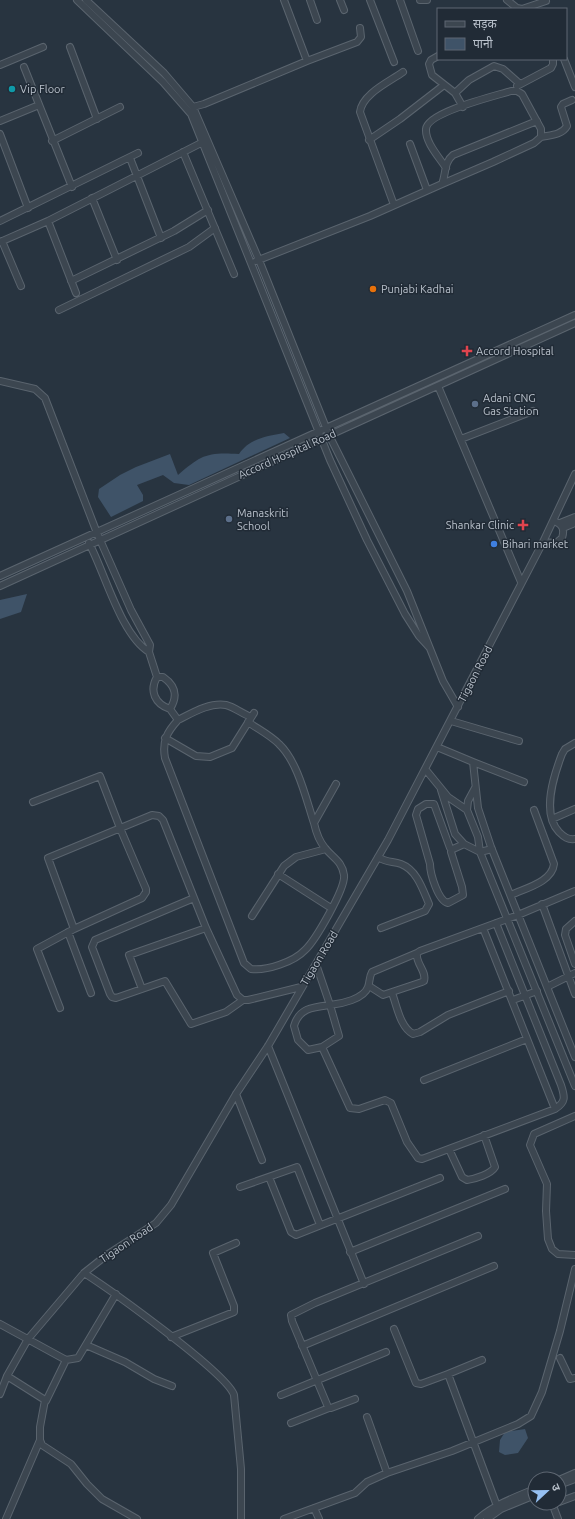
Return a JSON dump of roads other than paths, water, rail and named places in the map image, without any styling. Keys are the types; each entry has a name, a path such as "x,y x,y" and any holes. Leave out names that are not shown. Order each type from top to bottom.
{"street":[{"path":"77,0 185,106 191,114 321,438 367,540 405,614 419,636 431,649"},
{"path":"86,0 164,73 193,107 259,260 329,435 404,586 448,691 458,707"},
{"path":"284,0 307,60"},
{"path":"310,0 317,20"},
{"path":"340,0 344,10"},
{"path":"370,0 394,62"},
{"path":"400,0 418,51"},
{"path":"420,0 428,0"},
{"path":"507,0 517,8"},
{"path":"525,8 547,1"},
{"path":"193,107 239,90 307,60 357,42 361,37 360,28"},
{"path":"0,65 43,47"},
{"path":"70,48 97,119"},
{"path":"437,57 431,60 430,69 432,74 455,93 463,107"},
{"path":"511,91 520,84 550,68 553,64 553,60"},
{"path":"564,60 575,87"},
{"path":"455,93 469,80 497,66 520,84"},
{"path":"24,67 52,141 72,187"},
{"path":"394,205 361,119 360,106 365,99 403,72"},
{"path":"369,140 400,119 444,85"},
{"path":"446,168 429,141 426,131 427,125 441,114 511,91 517,91 522,94 541,129 541,137"},
{"path":"250,263 394,205 493,162 534,143 541,137 560,133 566,129 567,126 560,107 572,100"},
{"path":"0,121 39,105"},
{"path":"52,141 120,107"},
{"path":"442,184 449,158 453,155 537,120"},
{"path":"0,134 28,208"},
{"path":"21,286 1,242 203,142"},
{"path":"410,144 427,190"},
{"path":"184,152 234,274"},
{"path":"0,221 72,187 138,153"},
{"path":"130,158 161,238"},
{"path":"92,198 117,260"},
{"path":"71,281 161,238 208,210"},
{"path":"48,220 76,293"},
{"path":"59,310 189,247 216,228"},
{"path":"0,576 575,315"},
{"name":"Accord Hospital Road","path":"0,586 575,323"},
{"path":"0,381 35,389 45,398 97,533 131,610 150,645 149,652 158,677 154,684 153,691 156,700 162,706 170,709 178,720"},
{"path":"438,386 521,582"},
{"path":"461,439 533,411"},
{"name":"Tigaon Road","path":"0,1394 7,1376 28,1339 84,1273 108,1254 156,1223 171,1205 236,1094 268,1046 378,857 426,770 521,582 543,542 559,524 575,474"},
{"path":"559,524 575,517"},
{"path":"559,524 575,523"},
{"path":"543,542 552,544 559,541 563,533 559,524"},
{"path":"86,538 124,622 140,647 149,652"},
{"path":"158,677 163,677 174,688 175,701 170,709"},
{"path":"217,705 226,706 251,718 284,750 292,762 319,839 326,849 341,864 344,876 343,886 318,933 305,951 295,957 264,968 256,969 246,966 166,758 163,747 165,738 178,720 200,710 217,705"},
{"path":"165,738 196,756 206,758 223,753 232,748 251,718"},
{"path":"451,721 519,741"},
{"path":"575,743 564,749 556,771 550,805 552,819 556,829 562,836 575,839"},
{"path":"437,747 524,782"},
{"path":"473,762 478,808 492,849 575,1058"},
{"path":"426,770 448,797 467,810"},
{"path":"33,802 100,776 146,892 142,898 71,930 37,950 60,1008"},
{"path":"314,823 336,784"},
{"path":"475,788 468,800 467,810 478,837 480,852 575,1086"},
{"path":"441,790 455,834 464,844 480,852 492,849"},
{"path":"426,804 434,804 451,850 463,895 448,903 441,900 430,871 430,864 416,815 418,809 426,804"},
{"path":"552,819 575,809"},
{"path":"511,895 543,880 551,875 554,870 554,864 534,810"},
{"path":"91,993 48,858 152,815 159,816 164,820 206,928 237,995 243,1000"},
{"path":"451,850 464,844"},
{"path":"252,916 284,866 296,857 326,849"},
{"path":"378,857 386,863 398,863 409,868 419,882 429,904 425,912 381,928"},
{"path":"278,874 331,908"},
{"path":"316,964 330,1005 339,1036 322,1047 308,1050 303,1046 295,1033 294,1026 296,1018 304,1011 330,1005 356,998 363,994 368,986 372,972 417,952 508,919 575,891"},
{"path":"194,898 94,940 92,947 112,997 116,998 163,980 166,981 191,1024 226,1012 243,1000 301,987"},
{"path":"542,904 575,994"},
{"path":"575,921 566,929 566,935 575,964"},
{"path":"322,1047 350,1108 359,1109 374,1103 388,1101 396,1112 411,1150 418,1158 428,1157 555,1109 564,1102 564,1094 496,923"},
{"path":"142,989 129,955 206,928"},
{"path":"483,928 513,1000 555,1109"},
{"path":"368,986 379,994 392,993 424,981 425,976 418,962 417,952"},
{"path":"547,987 575,973"},
{"path":"392,993 403,1023 412,1034 425,1029 440,1018 509,991"},
{"path":"513,1000 537,991"},
{"path":"424,1080 527,1039"},
{"path":"268,1046 364,1284"},
{"path":"236,1094 262,1160"},
{"path":"575,1116 534,1134 530,1145 547,1184 546,1211 550,1245 558,1254 575,1254"},
{"path":"449,1149 462,1177 467,1180 472,1179 491,1171 495,1167 484,1135"},
{"path":"240,1187 297,1167 320,1225"},
{"path":"269,1177 292,1234 296,1235 440,1178"},
{"path":"350,1252 505,1189"},
{"path":"329,1408 302,1346 291,1315 478,1236"},
{"path":"171,1337 234,1312 234,1306 213,1252 236,1243"},
{"path":"302,1346 494,1266"},
{"path":"284,1519 355,1493 367,1482 387,1473 473,1442 518,1424 531,1416 535,1411 560,1331 575,1269"},
{"path":"84,1273 116,1294 210,1368 233,1392 241,1469 241,1519"},
{"path":"0,1324 66,1360 78,1358 116,1294"},
{"path":"394,1329 416,1383 421,1384 482,1360"},
{"path":"86,1345 125,1362 154,1379 172,1386"},
{"path":"281,1395 386,1352"},
{"path":"560,1358 570,1379 575,1378"},
{"path":"6,1519 40,1440 46,1401 66,1360"},
{"path":"448,1374 497,1506"},
{"path":"7,1376 46,1401"},
{"path":"291,1423 355,1399"},
{"path":"367,1417 387,1473"},
{"path":"40,1440 43,1447 71,1464 86,1484 102,1499 137,1519"},
{"path":"478,1519 497,1506 527,1493"},
{"path":"487,1519 501,1509 527,1498"},
{"path":"314,1508 319,1519"}],"water":[{"path":"284,433 290,438 189,485 174,483 163,475 137,485 143,495 143,501 111,517 98,497 99,489 120,475 170,454 178,475 205,456 212,454 239,454 248,445 258,439"},
{"path":"27,594 21,612 0,619 0,600"},
{"path":"525,1429 528,1438 518,1453 505,1455 499,1452 500,1440 505,1432"}],"place":[{"name":"Vip Floor","path":"12,89"},
{"name":"Punjabi Kadhai","path":"373,289"},
{"name":"Accord Hospital","path":"467,351"},
{"name":"Adani CNG Gas Station","path":"475,404"},
{"name":"Manaskriti School","path":"229,519"},
{"name":"Shankar Clinic","path":"523,525"},
{"name":"Bihari market","path":"494,544"}]}
